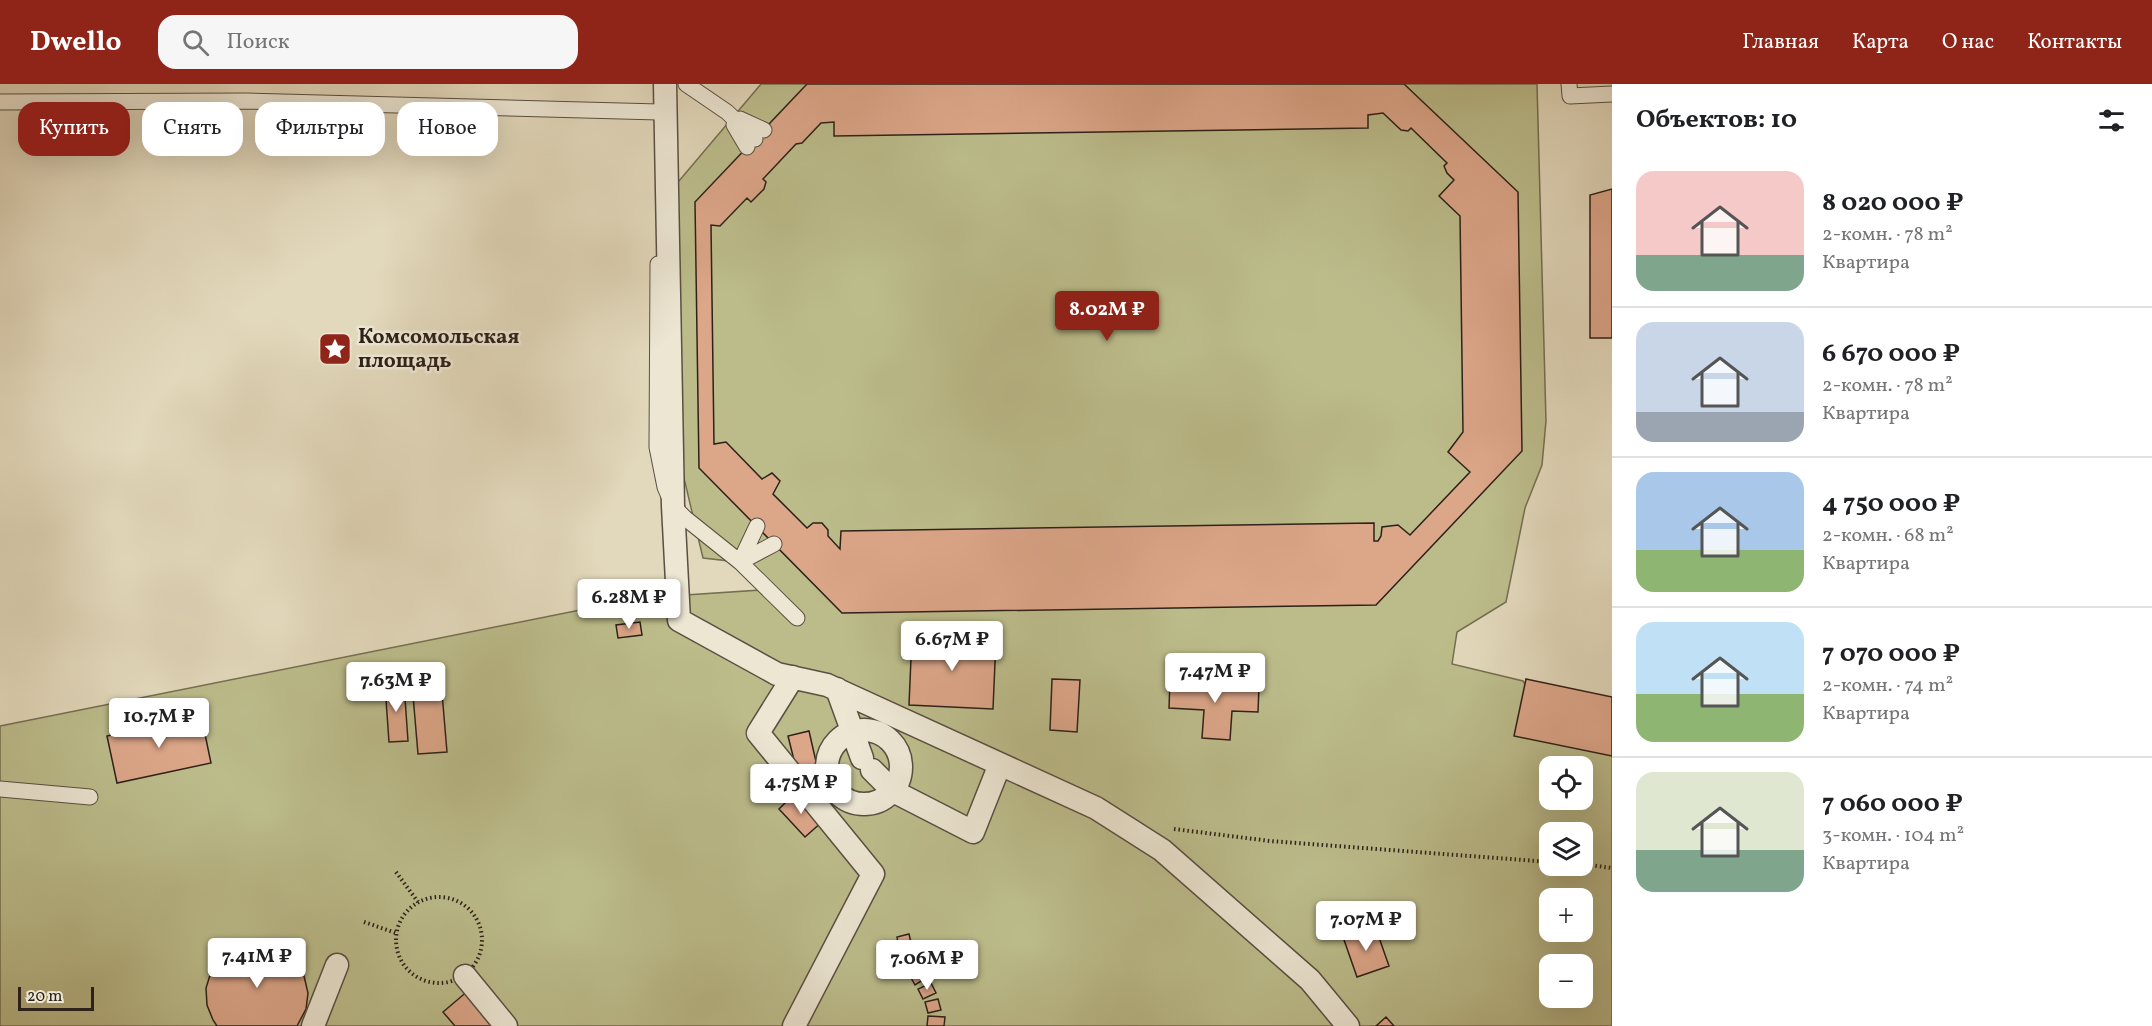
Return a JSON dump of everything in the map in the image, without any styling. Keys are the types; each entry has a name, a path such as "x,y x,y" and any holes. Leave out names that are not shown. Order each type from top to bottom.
{"street":[{"path":"664,84 673,506 679,620 777,674 837,689 1096,808 1162,849 1310,980 1348,1026"},
{"path":"793,677 758,733 873,874 795,1026"},
{"path":"837,689 865,766 893,790 973,832 1000,764"},
{"path":"868,730 875,731 892,742 902,763 900,778 888,796 875,802 856,803 835,791 828,776 827,763 831,749 840,738 852,732 868,730"},
{"path":"828,776 865,766 892,742"},
{"path":"856,803 865,766"},
{"path":"313,1026 337,964"},
{"path":"465,976 506,1026"}],"lane":[{"path":"664,84 658,112 657,447 665,487 673,506 685,518 740,561 797,618"},
{"path":"686,84 727,112 755,139 727,112"},
{"path":"1569,84 1570,96 1612,94"},
{"path":"0,102 246,101 658,112"},
{"path":"740,561 765,535 740,561"},
{"path":"0,789 90,797"}],"path":[{"path":"1164,827 1270,840 1539,861"},
{"path":"1593,865 1612,868"},
{"path":"396,872 418,903"},
{"path":"448,898 468,908 480,927 482,949 472,969 465,976 453,982 430,983 410,973 398,954 396,933 407,911 418,903 426,899 448,898"},
{"path":"364,922 396,933"}],"green space":[{"path":"761,84 1537,84 1546,421 1542,465 1525,508 1506,602 1457,632 1452,664 1523,681 1527,688 1612,714 1612,1026 0,1026 0,726 640,598 760,590 729,561 703,558 678,453 673,188"}],"building":[{"path":"807,84 1404,84 1518,192 1522,451 1376,605 842,613 699,468 695,202","holes":["1383,113 1401,130 1408,131 1411,128 1447,163 1444,166 1454,180 1439,196 1460,216 1463,432 1448,452 1470,472 1410,535 1398,525 1382,527 1381,536 1378,541 1374,541 1374,523 841,531 840,549 828,536 828,530 822,523 813,523 807,528 773,494 780,481 772,473 762,479 726,442 714,444 711,225 720,226 747,198 751,202 764,189 766,182 763,179 796,144 802,143 821,123 834,122 834,136 1368,128 1368,115"]},
{"path":"1612,189 1612,338 1590,338 1590,195"},
{"path":"640,622 642,635 618,638 616,625"},
{"path":"912,635 996,639 993,709 909,705"},
{"path":"440,669 447,752 418,754 411,672"},
{"path":"1052,679 1080,680 1077,732 1050,730"},
{"path":"1526,679 1612,697 1612,756 1514,736"},
{"path":"1170,681 1259,686 1258,712 1232,711 1230,740 1202,738 1204,710 1169,708"},
{"path":"404,684 408,741 389,742 385,685"},
{"path":"201,715 211,763 117,783 107,736"},
{"path":"809,731 820,779 800,784 788,736"},
{"path":"796,792 823,821 805,837 779,809"},
{"path":"1375,926 1389,966 1357,977 1343,937"},
{"path":"909,934 912,947 899,949 897,937"},
{"path":"250,944 267,944 283,951 296,962 304,976 308,993 306,1009 297,1026 217,1026 213,1020 207,1005 206,988 211,972 221,958 234,948"},
{"path":"914,950 921,960 908,969 901,960"},
{"path":"924,966 929,976 915,985 909,974"},
{"path":"931,983 936,993 923,999 918,989"},
{"path":"469,990 499,1026 455,1026 443,1012"},
{"path":"938,999 941,1010 928,1013 925,1002"},
{"path":"928,1016 945,1017 944,1026 927,1026"},
{"path":"1386,1017 1394,1026 1376,1026"}],"place":[{"name":"Комсомольская площадь","path":"335,349"}]}
